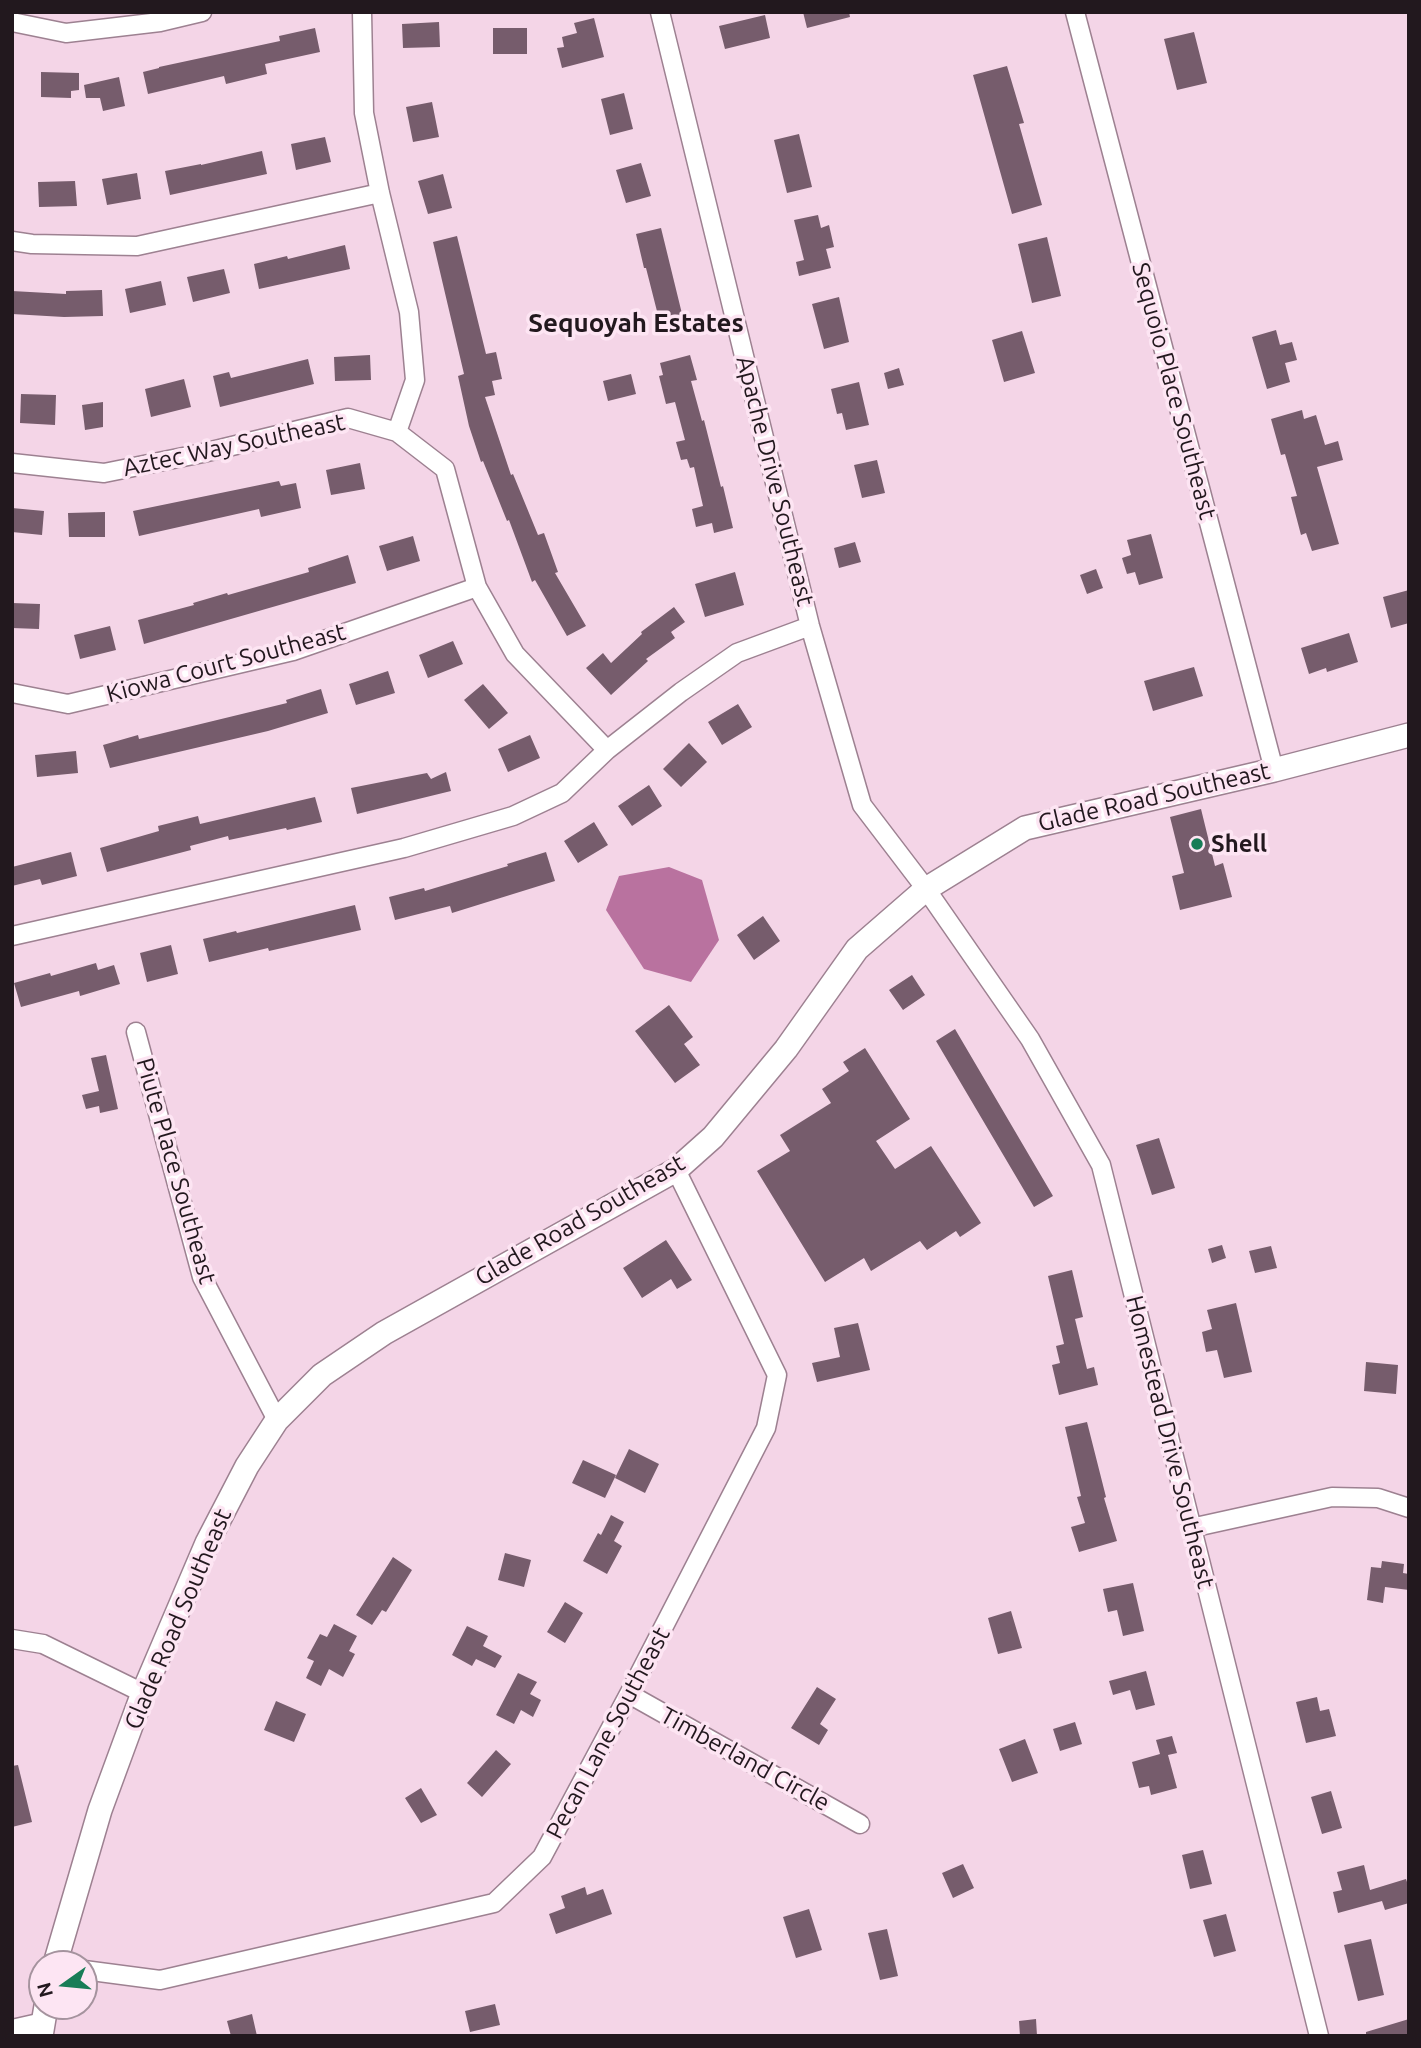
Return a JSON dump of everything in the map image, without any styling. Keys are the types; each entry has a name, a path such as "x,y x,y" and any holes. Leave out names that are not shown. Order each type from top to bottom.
{"street":[{"path":"12,22 66,33 160,22 202,12"},
{"path":"362,12 365,113 380,193 409,312 415,380 397,432"},
{"name":"Apache Drive Southeast","path":"660,12 810,626 862,805 926,889"},
{"name":"Sequoio Place Southeast","path":"1075,12 1274,770"},
{"path":"12,241 32,244 137,246 380,193"},
{"name":"Aztec Way Southeast","path":"12,463 104,473 203,453 348,418 397,432 445,469 477,587 515,654 607,750"},
{"name":"Kiowa Court Southeast","path":"12,693 68,704 293,650 477,587"},
{"path":"12,936 404,848 513,816 562,793 607,750 681,692 737,653 810,626"},
{"name":"Glade Road Southeast","path":"59,1950 100,1810 143,1693 207,1543 247,1466 277,1420 322,1375 384,1333 676,1170 713,1137 786,1049 857,949 926,889 1025,828 1274,770 1409,735"},
{"name":"Homestead Drive Southeast","path":"926,889 1030,1039 1101,1165 1319,2036"},
{"name":"Piute Place Southeast","path":"136,1032 202,1277 277,1420"},
{"name":"Pecan Lane Southeast","path":"98,1972 160,1980 494,1903 542,1857 629,1695 766,1428 777,1375 676,1170"},
{"path":"1191,1528 1332,1497 1378,1498 1409,1508"},
{"path":"12,1639 43,1644 143,1693"},
{"name":"Timberland Circle","path":"629,1695 860,1824"},
{"path":"12,2029 43,2021"}],"shaded area":[{"path":"669,867 702,880 719,940 691,982 644,969 606,910 619,876"}],"building":[{"path":"803,12 849,12 850,17 807,28"},
{"path":"765,15 770,38 725,49 719,26"},
{"path":"594,18 604,57 562,68 557,48 564,47 562,37 577,33 574,23"},
{"path":"439,22 440,47 403,48 402,24"},
{"path":"315,28 320,52 265,64 267,74 226,84 224,76 148,94 143,72 280,41 279,36"},
{"path":"493,28 527,28 527,54 493,54"},
{"path":"1194,32 1207,83 1177,90 1164,39"},
{"path":"1007,66 1024,123 1019,124 1042,205 1012,214 973,75"},
{"path":"41,72 79,73 79,90 71,91 71,98 41,97"},
{"path":"119,77 125,106 103,111 100,98 86,98 84,85"},
{"path":"624,93 633,129 610,135 601,99"},
{"path":"432,102 439,137 413,142 406,107"},
{"path":"799,134 812,187 787,193 774,140"},
{"path":"325,137 331,162 296,170 291,144"},
{"path":"262,151 267,174 170,195 165,171"},
{"path":"641,163 651,196 626,203 616,170"},
{"path":"137,173 141,199 107,205 102,179"},
{"path":"443,174 452,208 428,214 418,181"},
{"path":"75,181 77,206 39,207 38,182"},
{"path":"818,215 821,228 829,225 834,247 826,249 831,268 799,276 796,262 804,260 794,220"},
{"path":"661,228 684,322 661,327 636,234"},
{"path":"457,236 486,354 496,352 502,379 492,381 495,395 485,397 511,475 513,474 538,535 544,533 558,572 555,573 586,626 567,636 535,580 532,582 509,520 507,521 483,461 481,462 469,426 458,376 464,374 433,242"},
{"path":"1047,237 1061,296 1032,303 1018,244"},
{"path":"345,245 350,269 259,289 254,264"},
{"path":"224,269 230,293 193,302 187,277"},
{"path":"161,281 166,305 130,313 125,289"},
{"path":"102,290 103,316 12,314 12,291 66,294 66,291"},
{"path":"839,297 849,342 824,349 812,304"},
{"path":"1276,330 1280,345 1292,342 1297,360 1285,363 1290,382 1267,389 1252,337"},
{"path":"1022,331 1035,373 1004,382 992,340"},
{"path":"370,355 371,380 335,381 334,357"},
{"path":"690,355 697,380 691,381 733,528 714,533 712,523 696,527 692,509 703,506 694,467 690,468 687,459 681,460 676,442 685,440 675,402 666,404 659,376 663,375 660,363"},
{"path":"308,359 314,384 220,407 213,376 229,372 231,378"},
{"path":"899,368 904,385 888,389 884,373"},
{"path":"631,374 636,394 608,401 603,381"},
{"path":"184,379 191,407 151,417 145,389"},
{"path":"859,382 869,425 846,430 842,413 837,414 831,389"},
{"path":"21,394 56,395 55,425 20,423"},
{"path":"103,402 103,427 85,430 82,405"},
{"path":"1302,410 1304,419 1316,415 1325,445 1338,441 1343,460 1317,467 1339,544 1312,551 1306,533 1301,535 1291,497 1297,496 1271,419"},
{"path":"877,460 885,493 862,498 854,465"},
{"path":"360,463 365,489 331,495 326,470"},
{"path":"279,481 281,486 296,483 301,508 261,517 259,509 139,536 133,511"},
{"path":"12,508 44,511 42,535 12,532"},
{"path":"105,512 105,537 69,537 68,513"},
{"path":"1151,534 1163,578 1139,585 1135,572 1127,574 1122,558 1131,555 1127,540"},
{"path":"413,536 420,561 387,571 379,546"},
{"path":"855,542 861,562 839,568 834,548"},
{"path":"348,555 356,583 144,644 138,620 309,572 308,568"},
{"path":"1096,569 1103,588 1087,594 1080,575"},
{"path":"735,572 744,605 705,617 695,584"},
{"path":"1409,590 1409,623 1391,628 1383,597"},
{"path":"12,603 40,604 39,629 12,628"},
{"path":"674,607 685,622 671,632 675,638 646,659 648,661 611,695 586,668 603,653 611,663 642,634 641,632"},
{"path":"110,626 116,650 80,659 74,635"},
{"path":"1349,633 1358,662 1327,672 1326,668 1309,674 1301,648"},
{"path":"453,641 463,664 428,678 419,655"},
{"path":"1194,667 1203,696 1153,711 1144,681"},
{"path":"388,671 395,693 356,705 349,684"},
{"path":"483,684 508,713 489,729 464,700"},
{"path":"321,689 328,713 268,731 110,768 103,745 138,735 139,739 287,703 286,700"},
{"path":"738,704 752,727 722,745 708,722"},
{"path":"530,735 540,758 508,772 498,749"},
{"path":"689,743 707,762 681,787 663,769"},
{"path":"76,751 78,773 37,777 35,755"},
{"path":"446,772 451,791 357,814 351,788 427,773 431,779"},
{"path":"649,785 662,806 632,826 618,806"},
{"path":"315,797 322,822 229,840 228,836 190,846 191,850 107,872 100,848 159,831 158,826 198,816 200,824"},
{"path":"1201,809 1215,866 1223,863 1232,897 1180,910 1172,876 1184,873 1170,817"},
{"path":"594,822 608,845 578,863 564,841"},
{"path":"71,852 77,876 42,885 40,879 12,886 12,867"},
{"path":"546,852 555,881 452,913 450,906 395,920 389,897 424,888 425,891"},
{"path":"355,905 361,930 209,962 203,939"},
{"path":"763,916 780,941 754,960 737,935"},
{"path":"171,945 178,974 147,982 140,953"},
{"path":"96,963 98,970 114,965 120,984 80,996 79,991 21,1007 14,983"},
{"path":"912,975 925,995 903,1010 889,990"},
{"path":"669,1005 693,1037 684,1044 700,1065 675,1083 635,1031"},
{"path":"955,1029 1053,1196 1034,1207 936,1041"},
{"path":"865,1048 910,1119 876,1141 895,1169 931,1146 981,1223 960,1237 956,1231 927,1250 920,1241 871,1271 864,1258 825,1282 757,1171 790,1151 780,1135 831,1103 822,1089 849,1071 843,1062"},
{"path":"106,1055 118,1109 100,1113 99,1106 86,1109 82,1095 99,1091 91,1058"},
{"path":"1159,1138 1175,1188 1152,1195 1136,1145"},
{"path":"666,1240 692,1280 677,1289 671,1279 642,1298 623,1268"},
{"path":"1222,1245 1226,1258 1212,1263 1208,1249"},
{"path":"1271,1246 1277,1268 1255,1273 1249,1251"},
{"path":"1072,1270 1083,1317 1075,1319 1087,1369 1094,1367 1098,1385 1059,1395 1052,1365 1060,1363 1056,1346 1064,1344 1048,1276"},
{"path":"1236,1303 1252,1372 1224,1378 1217,1350 1206,1352 1202,1332 1212,1329 1207,1310"},
{"path":"858,1323 870,1370 817,1382 812,1363 840,1357 834,1328"},
{"path":"1366,1362 1398,1365 1396,1394 1364,1391"},
{"path":"1087,1422 1117,1541 1079,1552 1071,1527 1085,1523 1077,1497 1081,1496 1065,1427"},
{"path":"629,1449 659,1464 645,1493 615,1478"},
{"path":"583,1460 616,1475 605,1498 572,1483"},
{"path":"611,1515 624,1522 614,1541 622,1546 607,1574 583,1561"},
{"path":"505,1553 531,1560 524,1587 498,1580"},
{"path":"393,1557 412,1570 386,1612 382,1610 372,1625 356,1615"},
{"path":"1382,1561 1404,1564 1403,1573 1409,1574 1409,1590 1385,1587 1383,1603 1367,1600 1371,1567 1381,1568"},
{"path":"1133,1583 1144,1631 1123,1636 1117,1610 1108,1612 1103,1589"},
{"path":"565,1602 583,1613 565,1643 547,1632"},
{"path":"1011,1611 1022,1648 998,1654 988,1618"},
{"path":"334,1624 357,1636 349,1651 355,1654 343,1677 329,1669 321,1686 306,1678 314,1661 307,1658 320,1634 327,1637"},
{"path":"467,1626 488,1636 483,1646 502,1656 495,1668 476,1659 472,1666 452,1655"},
{"path":"1146,1671 1155,1705 1136,1710 1130,1690 1113,1695 1109,1681"},
{"path":"518,1673 537,1682 530,1694 541,1700 533,1717 521,1710 514,1724 496,1715"},
{"path":"817,1687 836,1699 820,1724 828,1730 819,1745 791,1728"},
{"path":"1317,1697 1320,1711 1329,1709 1336,1736 1306,1743 1296,1702"},
{"path":"276,1701 306,1714 294,1742 264,1730"},
{"path":"1075,1722 1082,1744 1060,1751 1053,1729"},
{"path":"1172,1736 1177,1753 1168,1755 1177,1788 1151,1795 1149,1786 1139,1788 1132,1762 1160,1754 1156,1740"},
{"path":"1025,1739 1038,1773 1012,1782 999,1749"},
{"path":"496,1750 511,1764 482,1797 467,1783"},
{"path":"18,1765 32,1822 12,1827 12,1766"},
{"path":"421,1788 437,1815 421,1823 405,1798"},
{"path":"1331,1791 1342,1828 1322,1834 1311,1797"},
{"path":"1203,1850 1212,1884 1190,1889 1182,1855"},
{"path":"963,1864 974,1888 953,1898 942,1873"},
{"path":"1364,1865 1370,1890 1406,1879 1409,1903 1385,1910 1382,1901 1338,1913 1333,1892 1342,1890 1337,1872"},
{"path":"585,1887 587,1895 603,1889 612,1914 556,1934 549,1914 565,1908 561,1896"},
{"path":"809,1909 822,1950 796,1958 783,1917"},
{"path":"1226,1914 1236,1951 1214,1957 1203,1920"},
{"path":"887,1929 898,1976 880,1980 868,1933"},
{"path":"1371,1939 1384,1995 1358,2001 1344,1945"},
{"path":"495,2004 500,2025 470,2032 465,2011"},
{"path":"252,2014 257,2036 231,2036 227,2021"},
{"path":"1036,2019 1037,2036 1020,2036 1019,2021"},
{"path":"1409,2019 1409,2036 1366,2036 1366,2032"}],"place":[{"name":"Shell","path":"1197,844"}],"district":[{"name":"Sequoyah Estates","path":"636,323"}]}
